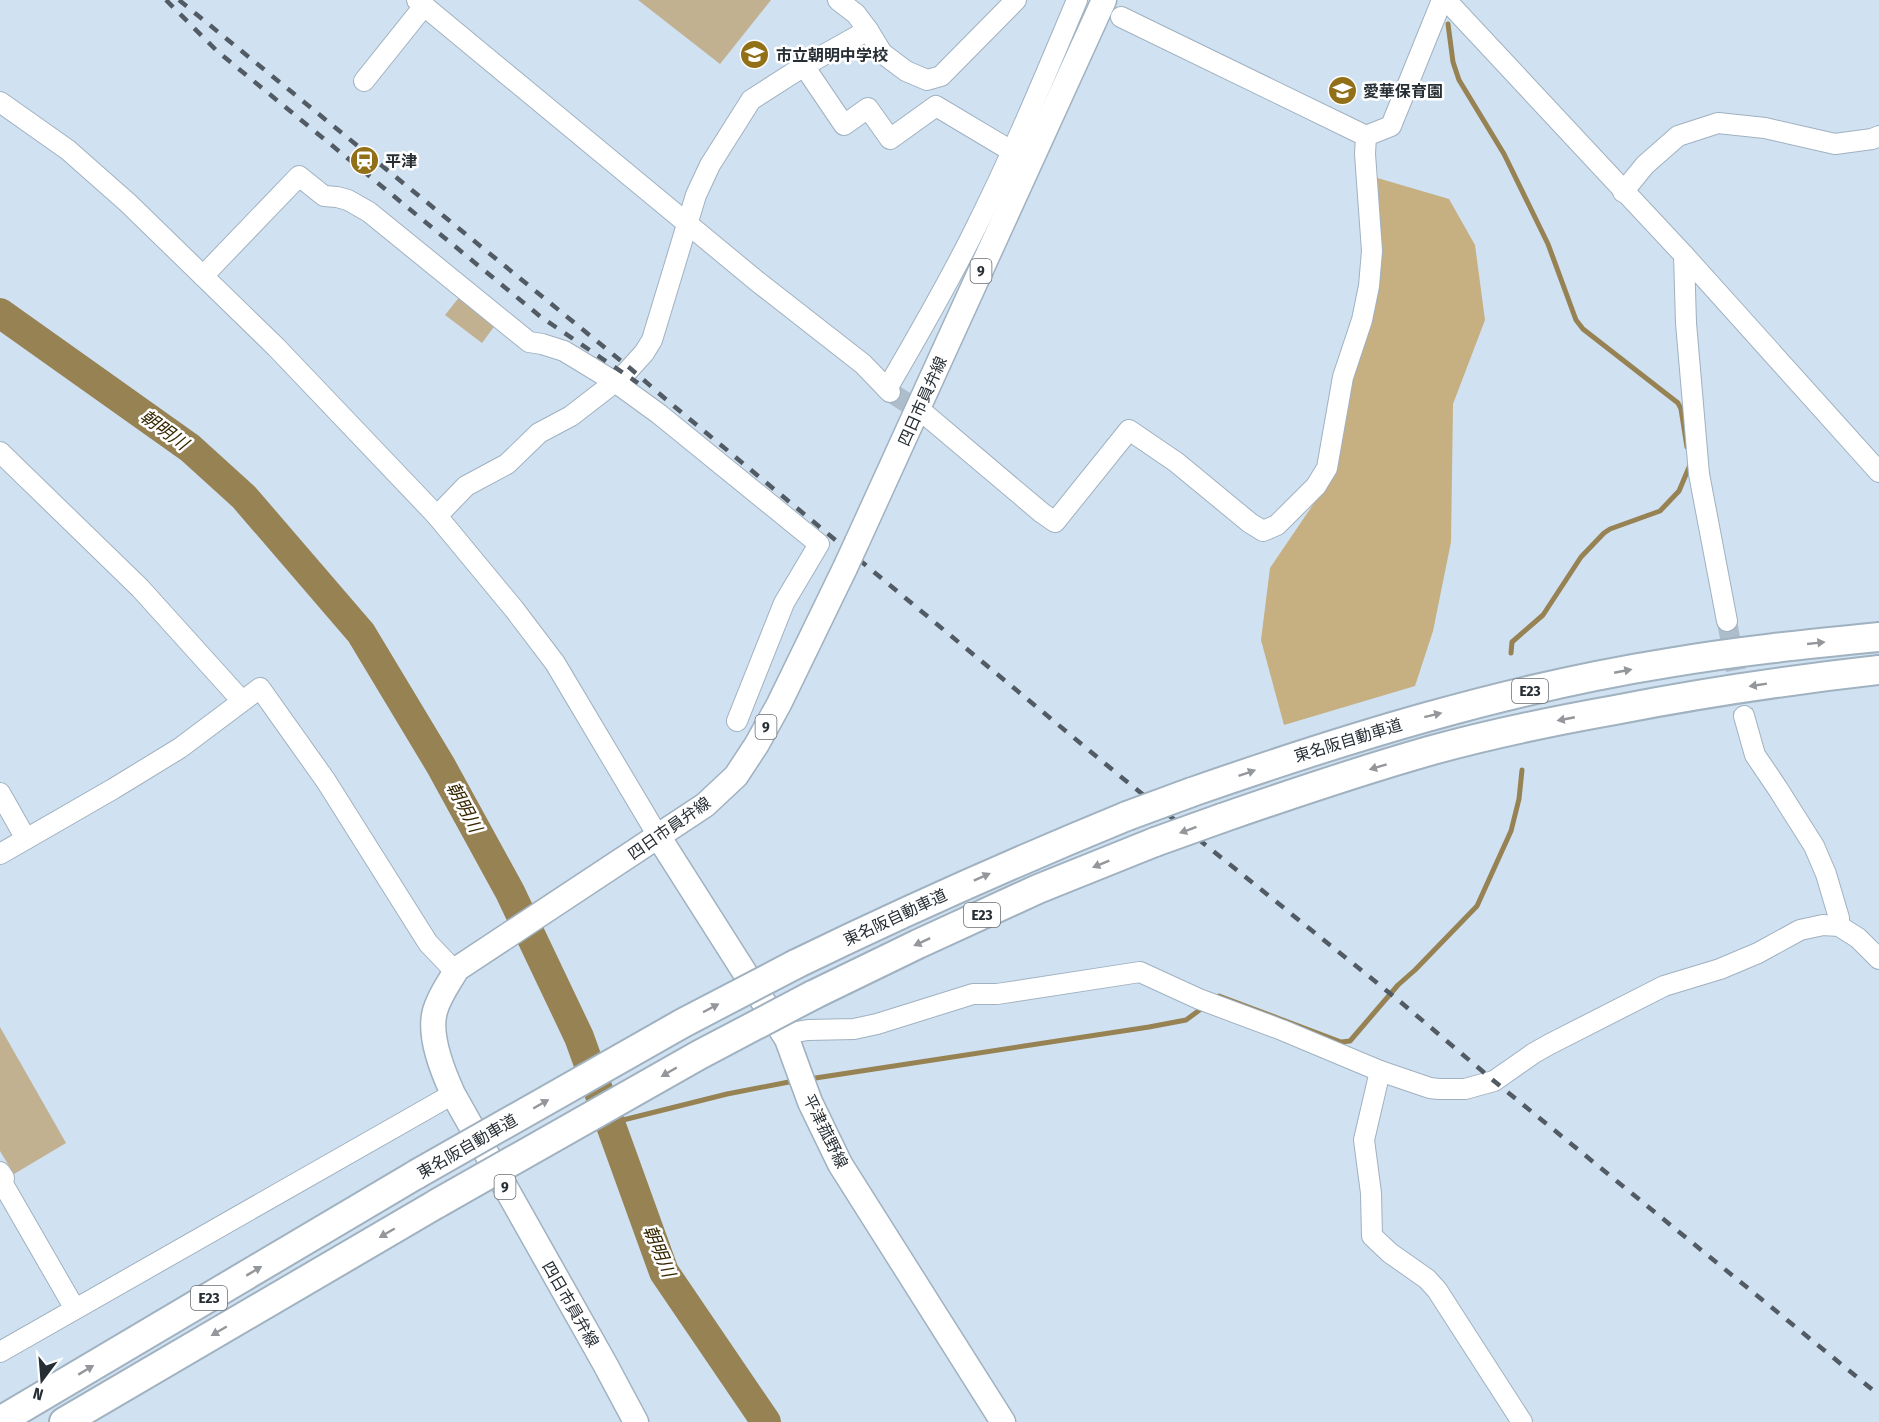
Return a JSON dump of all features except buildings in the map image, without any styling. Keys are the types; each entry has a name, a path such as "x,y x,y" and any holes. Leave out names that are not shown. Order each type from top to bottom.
{"highway":[{"name":"東名阪自動車道","path":"0,1421 417,1174 683,1023 796,964 1010,864 1192,792 1301,754 1407,722 1546,687 1667,663 1879,637"},
{"name":"東名阪自動車道","path":"64,1422 438,1203 699,1055 813,995 1038,889 1222,818 1315,786 1431,751 1554,721 1677,698 1779,682 1879,670"}],"main road":[{"name":"四日市員弁線","path":"636,1422 443,1074 436,1048 434,1020 439,1000 457,969 705,805 736,776 779,704 845,568 1104,0"},
{"name":"平津菰野線","path":"649,842 787,1039 822,1131 840,1164 1003,1422"}],"street":[{"path":"838,0 856,14 882,53 906,71 927,80 941,76 1016,0"},
{"path":"364,81 420,3 688,225 863,364 889,390 956,267 1012,152 1077,0"},
{"path":"1121,17 1366,136 1391,126 1444,0 1497,53 1623,192 1684,255 1879,472"},
{"path":"437,516 466,486 507,464 539,433 571,416 631,369 652,340 696,195 710,165 751,100 804,66 868,30"},
{"path":"804,66 844,125 868,108 890,139 936,106 1012,152"},
{"path":"0,102 68,150 128,203 276,347 437,516 514,609 555,663 649,842"},
{"path":"1623,192 1645,165 1677,136 1718,123 1765,128 1835,144 1879,136"},
{"path":"926,416 1055,522 1129,430 1176,462 1250,523 1263,531 1277,525 1316,486 1327,468 1343,377 1362,320 1369,286 1372,251 1365,154 1366,136"},
{"path":"203,276 299,176 324,196 348,200 369,212 529,342 564,351 615,382 659,414 819,544 784,603 737,721"},
{"path":"1684,255 1686,323 1700,474 1727,621"},
{"path":"0,452 140,588 242,701"},
{"path":"0,854 180,748 260,688 326,781 428,943 457,969"},
{"path":"1744,716 1755,755 1814,846 1826,874 1839,918 1839,926"},
{"path":"0,793 26,838"},
{"path":"787,1039 796,1032 808,1030 854,1029 877,1024 973,994 997,994 1140,972 1198,999 1282,1030 1380,1071 1430,1088 1465,1089 1494,1081 1534,1053 1664,986 1720,969 1758,953 1800,930 1823,925 1839,926 1858,938 1879,959"},
{"path":"1380,1071 1365,1140 1371,1193 1372,1236 1390,1253 1427,1279 1437,1290 1522,1422"},
{"path":"0,1352 453,1094"},
{"path":"0,1172 4,1178 3,1184 75,1309"}],"shaded area":[{"path":"638,0 771,0 720,64"},
{"path":"1374,177 1449,199 1475,245 1485,320 1453,404 1451,542 1433,631 1415,686 1284,725 1261,640 1270,568 1325,487 1368,265"},
{"path":"461,295 496,324 482,343 445,315"},
{"path":"0,1027 66,1143 14,1174 0,1151"}],"waterway":[{"path":"1448,24 1453,62 1459,80 1504,154 1548,244 1576,320 1583,329 1678,403 1687,447"},
{"name":"朝明川","path":"0,313 190,448 244,497 361,633 441,766 510,892 579,1037 664,1272 766,1422"},
{"path":"1511,653 1512,642 1543,615 1581,557 1610,529 1660,511 1679,491 1690,465"},
{"path":"1215,999 1219,996 1341,1042 1350,1041 1398,985 1477,906 1511,831 1519,799 1522,770"},
{"path":"809,1079 1149,1027 1186,1020 1205,1006"},
{"path":"611,1123 727,1094 794,1081"}],"tunnel":[{"path":"890,392 926,415"},
{"path":"1727,621 1744,716"}],"railway":[{"path":"166,0 217,51 541,317 638,383"},
{"path":"179,0 631,369 1120,776 1397,999 1879,1395"}],"place":[{"name":"市立朝明中学校","path":"755,55"},
{"name":"愛華保育園","path":"1342,91"},
{"name":"平津","path":"364,161"}]}
